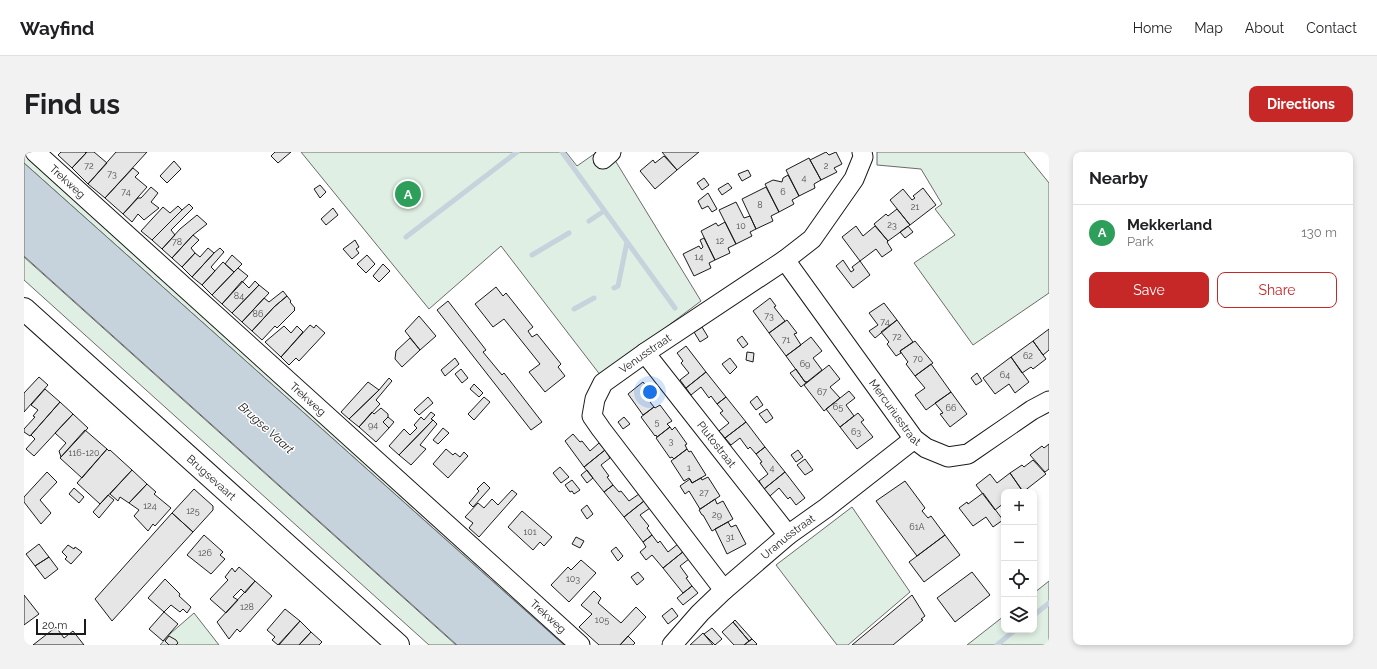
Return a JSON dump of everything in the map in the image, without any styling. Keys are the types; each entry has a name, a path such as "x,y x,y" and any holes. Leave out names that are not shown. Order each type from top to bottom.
{"main road":[{"name":"Brugsevaart","path":"24,309 398,645"}],"street":[{"name":"Trekweg","path":"35,152 580,645"},
{"name":"Venusstraat","path":"724,590 592,416 595,399 603,383 645,353 784,260 812,239 854,179 863,157 862,152"},
{"name":"Mercuriusstraat","path":"784,260 914,439 926,448 948,457 968,454 1032,410 1049,401"},
{"name":"Plutostraat","path":"645,353 788,536"},
{"name":"Uranusstraat","path":"672,645 700,613 724,590 788,536 914,439"}],"green space":[{"path":"301,152 566,152 577,166 597,152 610,152 701,301 601,376 501,246 429,309"},
{"path":"877,152 1024,152 1049,183 1049,293 973,345 914,263 955,235 935,209 942,204 921,169 877,165"},
{"path":"24,153 572,645 564,645 24,163"},
{"path":"24,257 456,645 429,645 24,280"},
{"path":"852,507 910,592 848,645 837,645 776,565"},
{"path":"1049,581 1049,645 967,645 1001,618 1001,633 1037,633 1037,591"},
{"path":"194,613 219,645 160,645 171,633"}],"water":[{"name":"Brugse Vaart","path":"24,163 564,645 457,645 24,256"}],"building":[{"path":"61,152 86,153 72,168 58,155"},
{"path":"87,152 94,152 107,163 88,184 72,168"},
{"path":"116,152 147,152 105,198 88,184"},
{"path":"275,152 291,152 278,163 271,156"},
{"path":"662,152 699,152 677,170"},
{"path":"826,152 829,155 836,152 842,164 834,168 837,172 821,180 810,160"},
{"path":"664,156 677,170 655,189 640,171 653,160 655,163"},
{"path":"809,158 821,180 814,184 815,188 799,196 786,170"},
{"path":"174,161 181,169 167,183 160,176"},
{"path":"133,168 139,173 135,177 147,187 123,214 105,198"},
{"path":"748,170 751,176 742,181 738,174"},
{"path":"788,175 799,196 792,200 794,204 779,212 765,184 773,180 782,182 783,178"},
{"path":"704,178 709,185 702,190 697,183"},
{"path":"728,183 732,188 722,195 718,189"},
{"path":"320,185 326,192 320,198 314,189"},
{"path":"151,187 158,193 151,202 159,208 144,220 138,214 132,222 123,214"},
{"path":"766,187 779,212 771,216 773,221 756,229 742,199"},
{"path":"923,188 936,205 910,225 890,200 903,189 912,200 915,198 913,196"},
{"path":"708,193 717,209 712,212 708,206 702,209 698,201"},
{"path":"736,202 744,218 750,216 756,229 750,232 752,236 736,244 719,210"},
{"path":"189,204 193,208 171,230 175,235 162,249 152,240"},
{"path":"178,206 182,210 152,240 141,231 163,207 170,213"},
{"path":"333,208 338,215 326,225 321,219"},
{"path":"897,209 910,225 888,241 874,224 886,214 888,216"},
{"path":"197,215 207,224 193,235 172,258 162,249 180,229"},
{"path":"725,222 736,244 728,248 730,253 715,260 701,231 716,223 718,226"},
{"path":"856,226 863,236 875,226 888,241 887,242 892,250 882,257 876,249 860,261 842,237"},
{"path":"908,226 913,232 905,238 900,232"},
{"path":"193,235 199,240 191,248 195,253 182,267 172,258"},
{"path":"704,238 715,260 709,263 711,268 694,276 683,254 699,246 701,249 703,247 700,240"},
{"path":"355,240 359,247 356,249 359,253 352,259 343,249"},
{"path":"208,248 214,253 192,277 182,267 195,253 200,257"},
{"path":"220,248 224,252 211,267 215,271 202,285 192,277"},
{"path":"232,255 242,264 234,272 225,264"},
{"path":"367,255 375,264 366,273 357,264"},
{"path":"843,260 851,272 854,270 852,267 860,261 870,275 853,288 836,266"},
{"path":"223,262 234,272 212,295 202,285"},
{"path":"383,264 390,271 379,282 373,276"},
{"path":"238,268 248,276 222,304 212,295"},
{"path":"242,281 249,288 255,281 259,285 232,313 222,304"},
{"path":"259,285 269,293 242,322 232,313"},
{"path":"496,287 503,296 506,293 533,327 528,331 532,337 537,334 561,364 558,367 565,376 545,392 529,372 540,364 504,319 493,327 475,304"},
{"path":"283,291 287,296 274,307 252,331 242,322 264,298 269,302"},
{"path":"287,296 295,310 277,328 275,326 262,340 252,331 274,307"},
{"path":"770,298 776,306 774,307 785,321 769,333 753,311"},
{"path":"448,301 486,350 483,352 502,375 504,373 542,422 531,430 437,310"},
{"path":"884,303 897,320 875,338 869,331 878,325 869,313"},
{"path":"419,316 436,336 420,350 405,331"},
{"path":"787,320 797,333 794,334 801,345 786,356 769,333"},
{"path":"897,320 913,342 900,351 901,353 896,356 887,344 889,342 881,332"},
{"path":"310,325 314,328 316,325 325,333 299,361 296,358 289,365 281,357"},
{"path":"284,326 291,333 297,326 303,332 281,357 265,342"},
{"path":"702,327 708,337 700,342 694,332"},
{"path":"1049,329 1049,350 1043,355 1033,341"},
{"path":"742,336 748,344 743,348 737,340"},
{"path":"811,337 822,351 813,358 822,370 805,382 786,356"},
{"path":"410,338 420,350 402,367 395,359 396,351"},
{"path":"915,341 933,363 915,376 906,364 908,362 900,351"},
{"path":"1033,341 1046,359 1033,369 1031,367 1022,373 1011,357"},
{"path":"686,346 706,372 686,388 680,380 689,373 681,363 683,361 677,353"},
{"path":"747,352 754,353 753,362 746,360"},
{"path":"1011,357 1029,382 1015,393 1009,384 995,394 983,378"},
{"path":"455,358 459,364 445,376 441,370"},
{"path":"730,358 737,367 730,374 722,364"},
{"path":"931,364 951,392 926,410 915,395 925,388 915,376"},
{"path":"829,365 840,379 830,387 840,398 824,411 804,385"},
{"path":"461,369 468,378 462,383 455,374"},
{"path":"796,369 805,382 807,382 801,387 790,373"},
{"path":"706,372 726,397 717,404 711,396 709,398 701,387 691,395 686,388"},
{"path":"977,373 982,381 976,385 971,378"},
{"path":"39,377 48,385 24,412 24,393"},
{"path":"389,378 392,381 376,400 380,404 359,427 349,419 379,390"},
{"path":"368,382 379,390 349,419 341,412"},
{"path":"643,382 655,398 650,402 654,407 643,415 628,394"},
{"path":"474,384 483,393 479,397 470,389"},
{"path":"45,389 60,402 30,436 24,432 24,429 35,417 33,416 38,410 31,405"},
{"path":"849,391 855,398 846,405 854,416 840,427 826,409"},
{"path":"951,392 967,414 950,427 940,414 943,413 935,403"},
{"path":"757,396 763,405 756,410 750,402"},
{"path":"428,397 433,403 419,415 414,410"},
{"path":"484,397 490,402 474,420 468,414"},
{"path":"726,397 746,422 725,438 719,431 729,423 720,413 723,411 717,404"},
{"path":"60,402 73,414 34,456 26,449 35,439 31,435"},
{"path":"660,405 672,421 667,424 670,427 657,437 641,417 654,407 655,408"},
{"path":"381,408 388,414 388,417 383,422 389,428 376,442 359,427 372,412 374,414"},
{"path":"767,409 773,418 766,423 759,414"},
{"path":"431,412 435,415 431,419 433,420 399,455 389,446 404,429 410,435 417,428 414,425 421,417 424,420"},
{"path":"858,413 864,420 861,422 873,437 857,449 840,427"},
{"path":"73,414 88,428 61,457 59,451 66,443 55,433"},
{"path":"388,417 394,422 389,428 383,422"},
{"path":"624,417 630,424 623,429 618,422"},
{"path":"433,420 437,424 420,445 426,449 411,465 399,455"},
{"path":"746,422 765,447 756,454 750,447 748,449 740,438 731,445 725,438"},
{"path":"670,427 672,430 675,427 687,444 685,445 687,449 674,459 672,457 670,458 656,438"},
{"path":"443,428 449,433 438,444 433,440"},
{"path":"85,430 107,449 82,478 60,458"},
{"path":"573,434 580,442 582,441 590,451 599,443 605,450 584,467 565,441"},
{"path":"1049,444 1049,469 1045,472 1030,455 1042,446 1044,448"},
{"path":"765,447 785,472 764,489 759,481 768,474 760,463 762,462 756,454"},
{"path":"107,449 132,470 100,504 77,483"},
{"path":"446,449 453,455 455,453 460,457 464,452 468,456 448,478 433,464"},
{"path":"687,449 689,452 691,451 706,475 692,483 689,478 684,481 671,461"},
{"path":"605,450 610,458 601,465 609,476 607,477 613,485 604,492 584,467"},
{"path":"798,450 803,457 796,462 791,455"},
{"path":"805,459 813,470 805,475 797,465"},
{"path":"1033,460 1046,474 1027,489 1021,489 1010,473 1022,465 1024,467"},
{"path":"560,467 569,477 561,483 553,473"},
{"path":"132,470 147,484 129,503 120,497 118,501 110,494"},
{"path":"587,470 593,478 587,483 581,475"},
{"path":"47,472 57,482 40,500 51,513 41,524 24,502 24,497"},
{"path":"785,472 805,498 796,505 790,497 788,499 779,488 770,496 764,489"},
{"path":"1010,473 1021,489 1001,489 1001,505 995,510 976,485 990,474 997,483"},
{"path":"708,477 720,496 700,509 689,491 685,494 680,486 690,479 692,483 701,478 702,480"},
{"path":"572,480 580,490 574,494 572,491 570,492 565,485"},
{"path":"905,481 925,508 922,511 928,518 931,516 945,535 917,556 876,501"},
{"path":"484,482 490,488 473,507 469,503 479,491 477,489"},
{"path":"147,484 156,492 154,494 171,508 155,526 153,524 148,531 134,516 139,510 129,503"},
{"path":"613,485 619,492 621,491 629,501 639,494 644,501 624,517 604,492"},
{"path":"74,488 84,497 79,503 69,494"},
{"path":"194,489 213,506 213,510 193,532 172,513"},
{"path":"512,490 517,494 479,537 469,528 473,523 465,517 478,503 484,508 492,499 498,505"},
{"path":"983,493 1001,517 1001,521 993,527 986,517 973,526 959,508 967,502 968,504"},
{"path":"108,495 114,500 99,518 93,512"},
{"path":"715,499 717,504 723,501 733,519 712,531 699,510"},
{"path":"644,501 650,508 640,515 649,526 647,528 652,535 643,542 624,517"},
{"path":"587,505 593,514 587,519 581,510"},
{"path":"522,511 552,537 544,546 540,542 533,550 508,527"},
{"path":"172,513 193,532 112,621 95,599"},
{"path":"728,522 731,527 736,525 746,544 727,554 715,529"},
{"path":"204,535 223,552 220,555 225,559 211,574 187,555"},
{"path":"652,535 658,543 660,541 668,552 678,544 684,551 663,568 652,555 646,560 640,552 646,547 643,542"},
{"path":"945,535 960,555 924,582 909,562"},
{"path":"576,537 584,541 580,548 572,544"},
{"path":"39,544 49,557 35,566 26,554"},
{"path":"68,545 74,549 75,547 82,552 71,564 65,559 67,557 62,552"},
{"path":"616,547 623,556 618,561 611,551"},
{"path":"684,551 689,559 680,566 688,577 686,578 692,586 683,593 663,568"},
{"path":"49,557 58,569 45,579 35,566"},
{"path":"581,560 596,573 569,602 551,585 568,567 571,570"},
{"path":"239,567 255,581 245,593 241,589 233,597 238,600 226,613 210,599 228,580 225,577 232,568 235,572"},
{"path":"638,572 644,579 637,585 631,577"},
{"path":"972,572 990,595 955,622 937,598"},
{"path":"165,579 180,594 179,596 191,607 187,613 183,609 180,612 171,605 164,612 148,598"},
{"path":"255,581 272,596 240,632 237,629 229,639 217,622"},
{"path":"692,586 698,593 683,605 677,598"},
{"path":"594,591 601,598 598,603 621,623 636,607 646,617 620,645 599,645 579,627 592,614 581,605"},
{"path":"24,595 39,614 24,625"},
{"path":"912,595 925,616 921,619 923,620 893,645 852,645"},
{"path":"672,608 678,616 668,624 662,616"},
{"path":"285,609 300,621 278,645 272,640 275,637 267,630"},
{"path":"164,612 178,624 163,641 149,629"},
{"path":"735,620 752,639 749,641 733,622"},
{"path":"300,621 311,632 299,645 279,645"},
{"path":"733,622 749,641 744,645 734,645 722,632"},
{"path":"56,627 64,638 73,631 84,645 33,645"},
{"path":"712,628 722,639 715,645 704,634"},
{"path":"311,632 322,642 319,645 299,645"},
{"path":"703,633 713,645 690,645"},
{"path":"169,636 176,640 178,643 176,645 169,645 165,641"},
{"path":"628,636 635,643 633,645 620,645"},
{"path":"752,639 757,644 756,645 744,645"}],"waterway":[{"path":"406,237 517,152"},
{"path":"562,152 675,308"},
{"path":"589,221 604,211"},
{"path":"532,255 569,233"},
{"path":"614,288 618,286 627,242"},
{"path":"574,309 594,298"},
{"path":"1037,613 1049,603"},
{"path":"997,645 1011,633"}],"place":[{"name":"Mekkerland","path":"408,194"}]}
